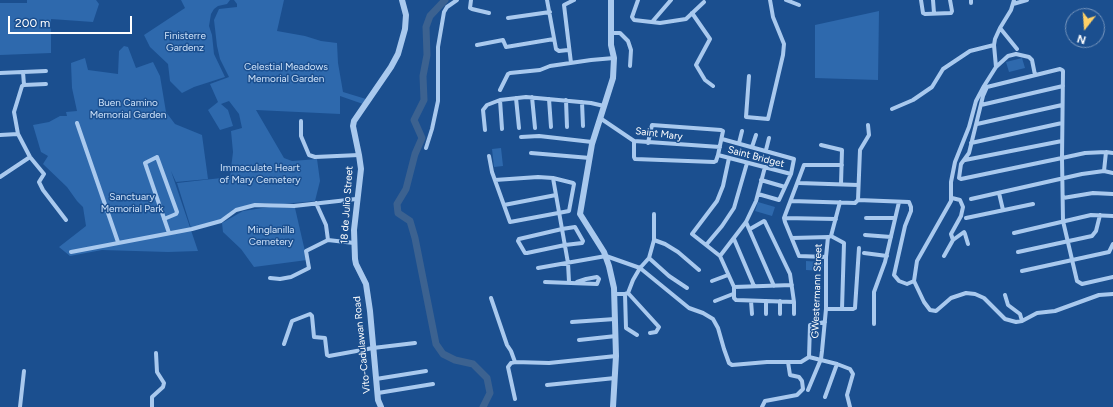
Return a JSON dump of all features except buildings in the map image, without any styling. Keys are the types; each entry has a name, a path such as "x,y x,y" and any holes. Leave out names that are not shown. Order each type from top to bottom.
{"street":[{"name":"18 de Julio Street","path":"355,259 354,243 356,199 361,169 352,126 392,67 398,54 405,29 406,15 402,0"},
{"path":"426,148 438,101 438,47 444,12 456,0"},
{"path":"471,0 470,8 472,10 489,13"},
{"path":"547,0 556,49 559,51 568,50"},
{"path":"571,63 568,50 564,5 574,0"},
{"path":"611,0 611,45 614,58 613,78 601,119 592,142 580,214 606,256 614,294 616,356 613,407"},
{"path":"638,0 632,17 634,20 660,23 686,19 704,2"},
{"path":"652,22 671,0"},
{"path":"749,76 746,117 768,119 784,50 784,44 773,17 770,0"},
{"path":"786,0 800,5"},
{"path":"920,0 923,14 951,13 950,0"},
{"path":"933,0 934,13"},
{"path":"996,67 994,45 1000,28 1011,10 1013,2 1027,0"},
{"path":"508,18 550,12"},
{"path":"692,13 710,39 696,65 705,80 713,86"},
{"path":"1000,28 1017,49"},
{"path":"611,33 622,34 628,41 631,50 630,66"},
{"path":"477,45 503,40 506,47 554,39"},
{"path":"892,109 914,100 932,87 943,69 970,51 994,45"},
{"path":"1035,75 1032,60 1029,57 1016,54 1008,56 996,67 984,86 976,101 955,162 951,182 951,201 917,261 914,281 924,302 930,310 936,311 951,298 966,293 984,298 1005,319 1016,322 1022,321 1037,312 1055,311 1099,295 1113,294"},
{"path":"500,90 509,73 540,70 550,66 614,58"},
{"path":"1113,153 1085,153 1062,158 961,179 959,178 961,164 967,157 977,124 983,96 987,87 1060,69 1062,70 1063,71 1062,105 1062,123 1062,141 1062,158 1062,178 1063,221 1067,241 1077,281 1082,284 1113,277"},
{"path":"0,73 46,71"},
{"path":"23,72 24,85"},
{"path":"46,84 24,85 20,88 14,112 18,134 30,157 44,174 39,181 43,190 66,220"},
{"path":"981,105 1063,86"},
{"path":"485,130 483,110 487,106 500,100 532,97 598,104 604,106"},
{"path":"532,97 535,128"},
{"path":"516,98 519,128"},
{"path":"549,98 551,127"},
{"path":"500,100 502,129"},
{"path":"566,100 567,127"},
{"path":"582,102 583,126"},
{"path":"977,124 1062,105"},
{"name":"Saint Mary","path":"601,119 634,141 720,147"},
{"path":"301,121 301,136 309,155 315,157 359,155"},
{"path":"77,123 118,242"},
{"path":"971,143 1062,123"},
{"path":"634,141 635,159 714,162 718,155 723,132 721,130 652,125 648,143"},
{"path":"858,200 860,150 869,135 868,125"},
{"path":"739,143 742,131"},
{"path":"0,136 18,134"},
{"path":"752,147 756,135"},
{"path":"521,137 539,136 592,142"},
{"path":"766,150 769,138"},
{"path":"722,139 794,159 791,174 780,200 758,194"},
{"path":"964,160 1062,141"},
{"path":"821,145 841,150 841,184"},
{"path":"1104,171 1106,152"},
{"path":"531,153 590,158"},
{"name":"Saint Bridget","path":"718,155 791,174"},
{"path":"489,156 495,180 511,222 569,211 573,183 553,178 538,177 495,180"},
{"path":"0,175 30,157"},
{"path":"164,219 176,214 177,212 157,157 145,163 164,219 169,233"},
{"path":"729,158 723,186 717,201 692,234 720,256 734,287 733,294 736,300 794,302"},
{"path":"706,245 722,226 734,208 747,163"},
{"path":"826,257 799,256 784,218 805,165 842,165"},
{"path":"720,256 746,222 758,194 765,167"},
{"path":"971,199 1082,174 1104,171 1113,173"},
{"path":"553,178 568,263 569,282"},
{"path":"761,180 785,187"},
{"path":"799,183 858,184"},
{"path":"999,193 1003,210"},
{"path":"1063,198 1093,193 1113,194"},
{"path":"504,205 556,195"},
{"path":"952,198 960,200 963,207 961,216 951,234 953,240"},
{"path":"71,252 192,229 221,221 236,210 255,205 294,206 356,199"},
{"path":"791,201 855,203 858,200 909,202 911,207 905,226 894,275 899,281 907,284 914,281"},
{"name":"GWestermann Street","path":"808,390 821,360 826,309 826,257 829,237 836,219 840,202"},
{"path":"874,324 874,292 887,256 899,202"},
{"path":"316,203 326,225 328,240"},
{"path":"966,218 1033,204"},
{"path":"637,335 626,328 627,294 640,268 649,258 654,240 654,214"},
{"path":"1014,233 1091,215 1113,216"},
{"path":"1018,252 1092,236 1096,231 1100,215"},
{"path":"784,218 836,219"},
{"path":"866,218 895,218"},
{"path":"746,222 774,286"},
{"path":"750,229 765,222 790,274 794,314"},
{"path":"576,227 583,241 582,243 526,253 518,241 519,239 562,229 576,227"},
{"path":"944,256 953,240 964,232 968,244"},
{"path":"865,235 891,237"},
{"path":"792,238 829,237 844,243 842,309"},
{"path":"734,239 754,286"},
{"path":"270,278 280,279 291,277 309,268 306,251 328,240 354,243"},
{"path":"654,240 678,252 700,270"},
{"path":"1022,271 1109,252 1113,244"},
{"path":"826,309 854,309 859,248"},
{"path":"864,253 887,256"},
{"path":"538,268 606,256 640,268 689,308 703,313 713,319 718,328 729,363 732,365 767,362 801,362 809,357 848,368 852,372 847,395 850,407"},
{"path":"649,258 669,276 687,288"},
{"name":"Vito-Cadulawan Road","path":"355,259 366,284 376,378 381,407"},
{"path":"712,281 728,275"},
{"path":"545,282 577,282 597,284 599,280 597,277 586,278 577,282"},
{"path":"734,287 792,285"},
{"path":"614,294 627,294 659,327 656,332 650,333"},
{"path":"715,301 733,294"},
{"path":"1005,295 1008,305 1020,314 1022,321"},
{"path":"491,298 507,345 515,362"},
{"path":"751,301 752,314"},
{"path":"766,301 766,314"},
{"path":"780,301 780,314"},
{"path":"284,344 292,321 310,314 312,316 314,337 325,338 328,356 414,343"},
{"path":"572,322 615,319"},
{"path":"809,357 810,325 825,322"},
{"path":"579,340 616,336"},
{"path":"152,407 152,397 163,387 164,383 158,372 156,353"},
{"path":"515,399 508,367 511,363 549,363 616,356"},
{"path":"762,407 765,401 796,395 803,389 802,381 799,377 790,375 788,362"},
{"path":"825,397 837,364"},
{"path":"376,378 426,370"},
{"path":"20,407 24,371"},
{"path":"547,385 615,378"},
{"path":"378,393 433,384"}],"green space":[{"path":"27,0 96,0 99,4 93,22 51,19 51,53 0,55 0,3 27,3"},
{"name":"Finisterre Gardenz","path":"181,0 230,0 227,4 218,6 214,9 211,14 209,26 212,35 214,54 225,77 194,87 182,93 170,81 168,64 150,47 144,35 185,8"},
{"path":"234,0 284,0 277,31 337,43 338,63 343,92 366,99 363,104 340,96 340,114 256,110 284,158 292,161 317,159 320,181 315,201 283,204 264,203 234,209 221,220 191,228 177,183 230,177 233,152 231,131 242,128 239,114 229,101 221,104 228,110 233,126 220,130 208,110 218,102 210,84 229,77 220,59 214,20 219,9 237,7"},
{"path":"879,11 878,80 815,78 815,25"},
{"path":"124,46 128,47 136,68 153,62 160,76 166,112 175,124 202,135 208,179 176,182 171,171 198,251 168,252 102,250 70,256 59,247 86,226 83,207 67,187 43,164 48,156 41,152 33,125 49,122 60,116 67,116 66,112 77,111 72,88 71,63 85,58 88,70 118,74 119,51"},
{"path":"1022,58 1025,68 1009,72 1006,62"},
{"path":"501,148 503,166 494,167 492,149"},
{"path":"758,202 775,207 772,216 755,211"},
{"name":"Minglanilla Cemetery","path":"269,207 295,208 307,260 254,267 241,249 223,232 222,223 243,211"},
{"path":"806,261 823,262 822,271 806,270"}],"waterway":[{"path":"445,0 430,16 426,27 427,55 423,76 424,100 414,120 422,138 415,154 406,189 397,204 398,213 410,221 415,238 436,344 443,354 455,360 473,364 487,378 490,393 483,407"}],"park label":[{"name":"Celestial Meadows Memorial Garden","path":"286,72"},
{"name":"Buen Camino Memorial Garden","path":"128,108"},
{"name":"Immaculate Heart of Mary Cemetery","path":"260,174"},
{"name":"Sanctuary Memorial Park","path":"132,202"}]}
